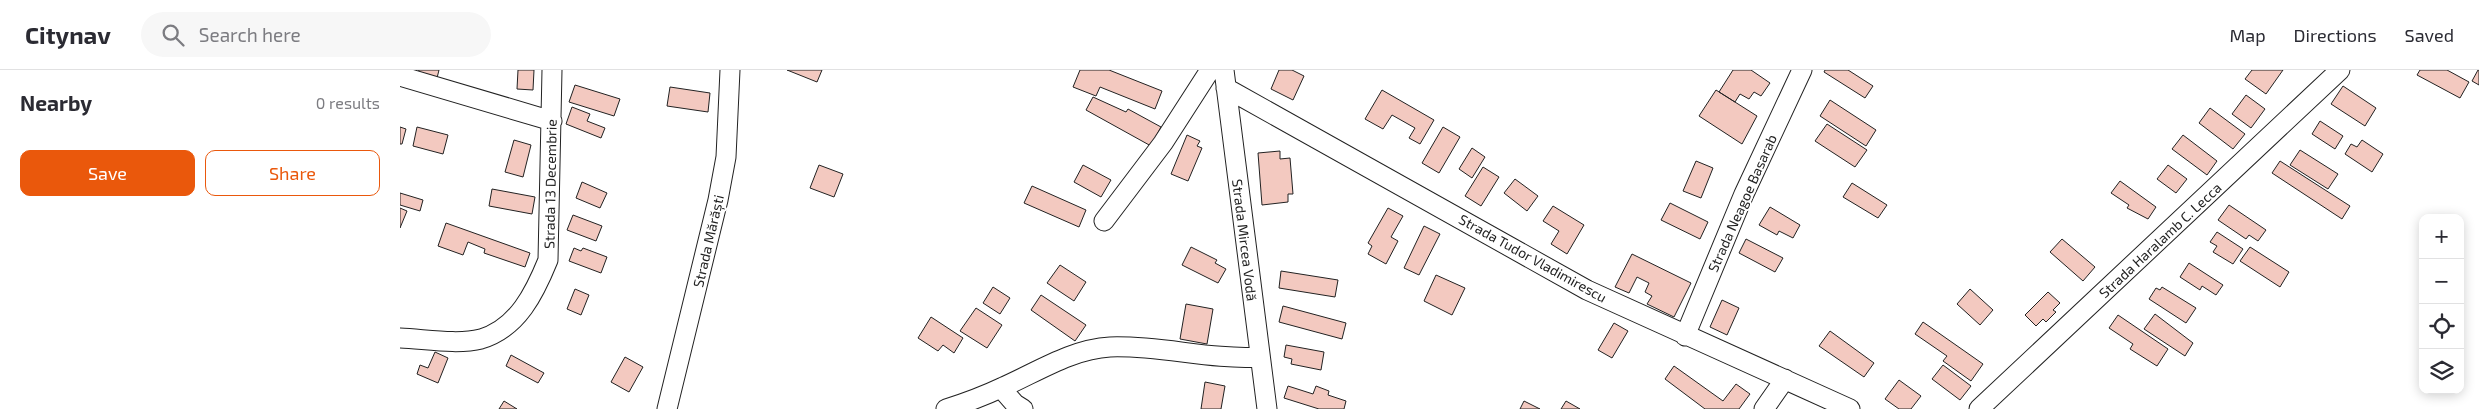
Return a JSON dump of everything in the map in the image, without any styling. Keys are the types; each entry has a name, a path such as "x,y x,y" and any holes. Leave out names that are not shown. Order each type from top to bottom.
{"street":[{"name":"Strada 13 Decembrie","path":"400,338 480,339 503,328 524,308 538,284 548,260 552,70"},
{"name":"Strada Mărăști","path":"667,409 725,166 731,84 730,70"},
{"path":"1104,221 1163,143 1210,70"},
{"name":"Strada Neagoe Basarab","path":"1685,336 1744,194 1802,70"},
{"name":"Strada Haralamb C. Lecca","path":"1980,409 2340,70"},
{"path":"400,76 552,121"},
{"name":"Strada Tudor Vladimirescu","path":"1225,79 1587,290 1685,336 1850,409"},
{"name":"Strada Mircea Vodă","path":"1225,79 1259,357 1268,409"},
{"path":"946,409 1001,388 1065,358 1110,347 1150,349 1231,359 1259,357"},
{"path":"1764,409 1785,379"},
{"path":"1001,388 1015,404 1023,409"}],"building":[{"path":"419,70 439,70 437,78 418,72"},
{"path":"518,70 534,70 533,90 517,89"},
{"path":"787,70 822,70 817,82"},
{"path":"1080,70 1109,70 1162,91 1155,109 1100,87 1096,96 1073,87"},
{"path":"1279,70 1292,70 1304,76 1293,100 1271,89"},
{"path":"1733,70 1751,70 1770,83 1761,96 1754,92 1749,99 1740,94 1735,102 1719,92"},
{"path":"1825,70 1848,70 1873,86 1865,98 1824,72"},
{"path":"2252,70 2283,70 2266,94 2245,79"},
{"path":"2420,70 2447,70 2469,82 2460,98 2417,75"},
{"path":"2479,70 2479,85 2472,81"},
{"path":"575,85 620,99 614,116 569,102"},
{"path":"2343,86 2376,108 2365,126 2331,104"},
{"path":"670,87 710,93 708,112 667,106"},
{"path":"1382,90 1434,120 1420,144 1409,138 1415,128 1392,115 1383,129 1365,119"},
{"path":"1716,90 1757,116 1742,144 1699,116"},
{"path":"2246,95 2265,109 2251,128 2232,114"},
{"path":"1093,97 1126,112 1128,109 1161,127 1151,146 1086,110"},
{"path":"1830,100 1876,130 1866,146 1820,116"},
{"path":"572,107 590,114 587,121 605,128 601,138 566,124"},
{"path":"2210,108 2245,134 2233,149 2199,123"},
{"path":"2320,121 2343,136 2335,149 2312,134"},
{"path":"1827,124 1867,150 1855,167 1815,141"},
{"path":"400,127 406,129 402,144 400,144"},
{"path":"417,127 448,135 443,154 413,146"},
{"path":"1443,127 1460,137 1439,173 1422,163"},
{"path":"1187,135 1200,141 1197,146 1202,148 1188,181 1171,174"},
{"path":"2183,135 2217,161 2207,175 2172,149"},
{"path":"514,140 531,145 523,177 505,172"},
{"path":"2362,140 2383,154 2372,172 2345,154 2351,144 2357,147"},
{"path":"1472,148 1485,157 1472,178 1459,169"},
{"path":"2300,150 2338,174 2328,189 2290,165"},
{"path":"1280,151 1280,159 1290,158 1293,194 1288,194 1288,202 1262,205 1258,153"},
{"path":"1696,161 1713,168 1701,198 1683,191"},
{"path":"2280,161 2350,206 2342,219 2272,173"},
{"path":"819,165 843,174 834,197 810,188"},
{"path":"1083,165 1111,180 1101,197 1074,182"},
{"path":"2168,165 2187,179 2176,193 2157,179"},
{"path":"1483,167 1499,177 1481,206 1465,196"},
{"path":"1515,179 1538,196 1527,211 1504,193"},
{"path":"2120,181 2156,207 2148,219 2127,208 2129,205 2111,193"},
{"path":"582,182 607,193 600,208 576,198"},
{"path":"1852,183 1887,205 1878,218 1843,197"},
{"path":"1032,186 1086,210 1079,227 1024,203"},
{"path":"492,189 535,197 532,214 489,206"},
{"path":"400,193 423,200 420,211 400,205"},
{"path":"1670,203 1708,222 1700,239 1661,220"},
{"path":"2229,205 2266,230 2258,241 2249,235 2246,239 2218,220"},
{"path":"1553,206 1584,225 1567,254 1551,244 1559,231 1543,221"},
{"path":"1770,207 1800,225 1793,238 1779,231 1777,235 1759,225"},
{"path":"400,208 407,211 400,228"},
{"path":"1388,208 1403,216 1391,237 1398,241 1386,264 1368,254 1372,246 1368,243"},
{"path":"573,215 602,226 596,241 567,230"},
{"path":"446,223 530,253 525,267 484,253 485,249 468,242 463,255 438,246"},
{"path":"1424,226 1440,234 1419,275 1404,268"},
{"path":"2217,232 2243,249 2233,264 2213,252 2217,246 2210,242"},
{"path":"1746,239 1783,258 1775,272 1739,253"},
{"path":"2062,239 2095,267 2083,281 2050,252"},
{"path":"1191,247 1217,260 1215,263 1226,269 1218,283 1182,265"},
{"path":"2250,247 2289,272 2280,287 2240,261"},
{"path":"574,248 581,251 583,248 607,257 601,273 569,261"},
{"path":"1632,254 1691,283 1674,317 1647,304 1652,296 1645,292 1649,283 1637,277 1629,293 1615,287"},
{"path":"2189,263 2223,285 2216,295 2202,286 2200,290 2180,277"},
{"path":"1060,265 1086,282 1074,301 1047,283"},
{"path":"1281,271 1338,280 1335,297 1279,288"},
{"path":"1436,275 1465,288 1452,315 1424,301"},
{"path":"993,287 1010,298 1000,314 983,303"},
{"path":"2162,287 2196,308 2186,323 2149,299 2156,288 2160,290"},
{"path":"575,289 589,295 581,315 567,309"},
{"path":"1970,289 1993,310 1980,325 1957,304"},
{"path":"2048,292 2060,303 2053,310 2056,312 2046,322 2043,319 2036,326 2025,315"},
{"path":"1041,295 1086,325 1075,341 1031,310"},
{"path":"1722,300 1739,308 1727,335 1710,327"},
{"path":"1186,304 1213,309 1207,344 1180,339"},
{"path":"1283,306 1346,323 1342,339 1279,322"},
{"path":"976,308 1002,325 987,348 960,331"},
{"path":"2155,314 2193,343 2185,356 2144,329"},
{"path":"2118,315 2168,349 2157,366 2130,349 2133,344 2109,328"},
{"path":"931,317 963,338 954,353 943,345 938,351 918,338"},
{"path":"1923,322 1983,364 1971,381 1943,361 1947,356 1915,334"},
{"path":"1614,323 1628,331 1612,358 1598,350"},
{"path":"1830,331 1874,363 1864,377 1819,346"},
{"path":"1286,345 1324,352 1321,370 1291,364 1292,359 1284,357"},
{"path":"435,352 448,358 438,383 417,374 420,365 428,368"},
{"path":"511,355 544,373 538,383 506,366"},
{"path":"625,357 643,367 629,392 611,382"},
{"path":"1943,365 1971,386 1960,400 1932,379"},
{"path":"1674,366 1723,401 1736,384 1750,394 1739,409 1705,409 1665,379"},
{"path":"1899,380 1921,396 1911,409 1899,409 1885,399"},
{"path":"1205,382 1225,386 1221,409 1201,409"},
{"path":"1288,386 1313,394 1316,386 1329,391 1328,395 1346,401 1344,409 1319,409 1284,398"},
{"path":"504,401 517,409 499,409"},
{"path":"1524,401 1540,409 1520,409"},
{"path":"1566,401 1580,409 1561,409"}]}
